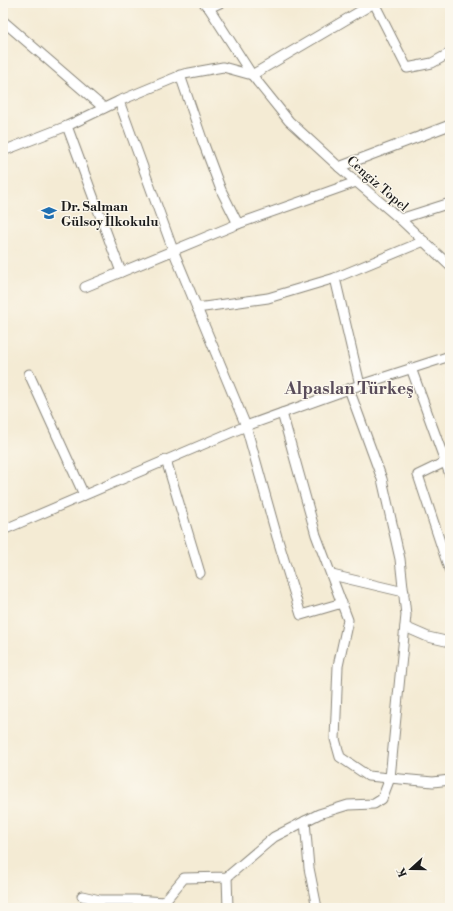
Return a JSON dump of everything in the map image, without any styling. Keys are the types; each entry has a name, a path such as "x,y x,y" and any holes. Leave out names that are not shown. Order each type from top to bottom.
{"street":[{"path":"207,5 220,3"},
{"path":"3,151 67,126 119,101 180,75 223,67 252,75 362,6 374,3 407,68 432,63 450,53"},
{"name":"Cengiz Topel","path":"207,5 252,75 290,120 356,182 400,219 450,266"},
{"path":"3,21 104,108"},
{"path":"180,75 221,190 238,224"},
{"path":"119,101 173,250 246,426 277,537 301,615 342,603"},
{"path":"340,167 450,125"},
{"path":"67,126 121,272"},
{"path":"85,287 238,224 356,182"},
{"path":"400,219 450,203"},
{"path":"197,308 268,298 335,278 424,241"},
{"path":"335,278 360,385"},
{"path":"3,530 246,426 360,385 450,356"},
{"path":"411,368 448,469 418,475 450,572"},
{"path":"29,374 84,495"},
{"path":"82,896 100,900 135,900 163,905 184,878 227,877 274,837 305,821 319,814 348,805 374,804 382,799 390,778 406,615 400,559 382,479 349,389"},
{"path":"282,413 316,535 348,620 338,666 335,739 340,757 368,776 433,782 450,780"},
{"path":"166,460 200,573"},
{"path":"332,575 404,592"},
{"path":"405,627 428,637 450,642"},
{"path":"305,821 309,868 317,908"},
{"path":"227,877 228,908"}],"place":[{"name":"Dr. Salman Gülsoy İlkokulu","path":"49,213"}],"district":[{"name":"Alpaslan Türkeş","path":"349,388"}]}
